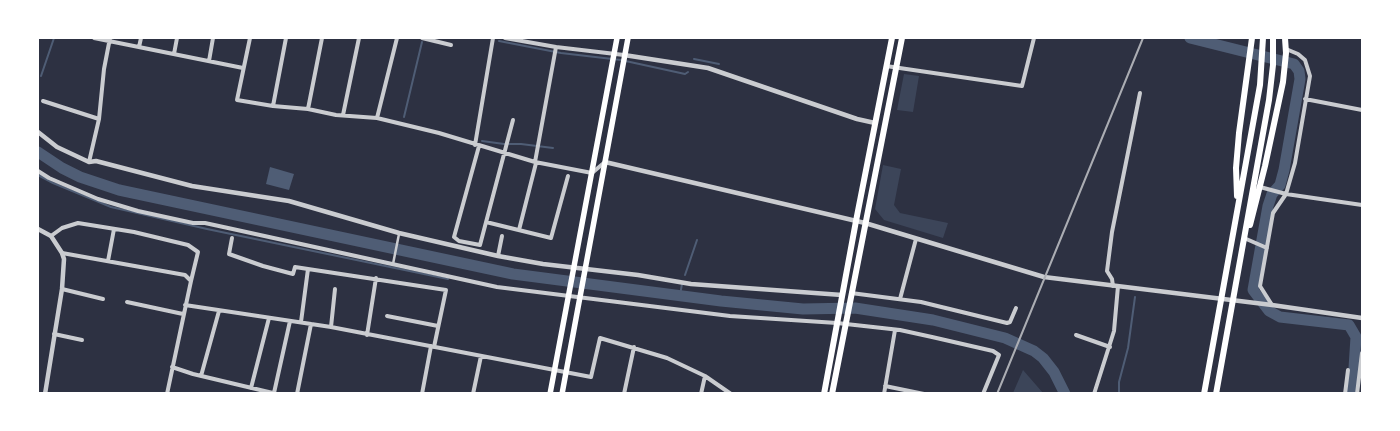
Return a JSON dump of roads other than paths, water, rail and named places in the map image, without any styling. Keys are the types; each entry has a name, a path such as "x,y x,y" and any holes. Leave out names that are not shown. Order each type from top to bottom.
{"highway":[{"path":"824,394 892,38"},
{"path":"832,394 902,38"},
{"path":"1204,394 1260,85 1263,63 1263,38"},
{"path":"1216,394 1269,100 1273,65 1273,38"},
{"path":"1244,238 1252,219 1260,188 1283,82 1286,51 1285,38"},
{"path":"1238,208 1236,168 1252,40"}],"main road":[{"path":"550,394 617,38"},
{"path":"562,394 628,38"}],"street":[{"path":"94,38 110,39 139,47 243,68"},
{"path":"139,47 141,38"},
{"path":"174,54 177,38"},
{"path":"209,61 214,38"},
{"path":"250,38 238,100 377,118 439,133 536,163 592,173 605,162 856,221 1044,277 1362,318"},
{"path":"273,106 286,38"},
{"path":"308,109 322,38"},
{"path":"343,115 359,38"},
{"path":"377,118 397,38"},
{"path":"422,38 451,44"},
{"path":"493,38 477,145 454,237 460,241 480,245 513,120"},
{"path":"505,38 708,68 856,119 875,123"},
{"path":"886,66 1022,86 1034,38"},
{"path":"89,162 99,119 104,69 110,39"},
{"path":"519,230 536,163 556,47"},
{"path":"1271,305 1260,286 1273,213 1286,194 1295,163 1310,76 1306,60 1298,54 1286,51"},
{"path":"1094,394 1114,331 1115,286 1107,271 1112,232 1140,93"},
{"path":"1305,99 1362,110"},
{"path":"42,101 99,119"},
{"path":"38,132 57,147 89,162 96,160 149,176 192,186 289,201 399,234 498,256 574,269 691,284 842,296"},
{"path":"38,171 49,178 98,199 138,211 193,223 205,223 394,263 497,287 730,316 845,323 895,330 993,351 999,355 983,394"},
{"path":"486,222 551,238 568,176"},
{"path":"1260,188 1286,194 1362,205"},
{"path":"51,236 62,228 78,222 134,232 188,245 198,252 167,394"},
{"path":"108,261 114,229"},
{"path":"38,230 51,236 64,259 62,289 45,394"},
{"path":"394,263 399,234"},
{"path":"498,256 502,236"},
{"path":"232,238 229,254 294,274 295,266 446,290 422,394"},
{"path":"1244,238 1267,248"},
{"path":"900,299 916,239"},
{"path":"62,253 185,275 191,281"},
{"path":"301,322 308,269"},
{"path":"367,334 376,278"},
{"path":"62,289 103,299"},
{"path":"331,328 335,289"},
{"path":"850,295 921,302 1007,323 1010,322 1016,308"},
{"path":"127,302 183,314"},
{"path":"186,306 301,322 591,377 600,338 667,358 705,376 730,394"},
{"path":"201,376 219,311"},
{"path":"387,316 438,326"},
{"path":"251,388 269,318"},
{"path":"172,367 201,376 275,393 290,321"},
{"path":"297,394 311,324"},
{"path":"884,394 895,330"},
{"path":"54,334 82,340"},
{"path":"1076,334 1110,347"},
{"path":"624,394 634,347"},
{"path":"1357,394 1362,353"},
{"path":"473,394 481,356"},
{"path":"1345,394 1348,370"},
{"path":"701,394 705,376"},
{"path":"885,386 924,394"}],"waterway":[{"path":"41,76 54,38"},
{"path":"1190,38 1294,64 1299,71 1300,79 1284,170 1280,185 1272,194 1268,206 1253,290 1269,311 1280,317 1349,325 1356,337 1350,394"},
{"path":"499,41 561,53 621,60 685,74 688,72"},
{"path":"404,117 422,42"},
{"path":"694,59 719,64"},
{"path":"482,141 553,148"},
{"path":"38,152 80,177 119,190 513,274 721,301 803,309 855,308 933,320 1005,338 1034,351 1043,358 1054,372 1065,394"},
{"path":"38,175 111,207 448,279"},
{"path":"685,275 697,240"},
{"path":"680,295 682,284"},
{"path":"1119,394 1119,382 1128,348 1135,297"}],"railway":[{"path":"997,394 1143,38"}]}
